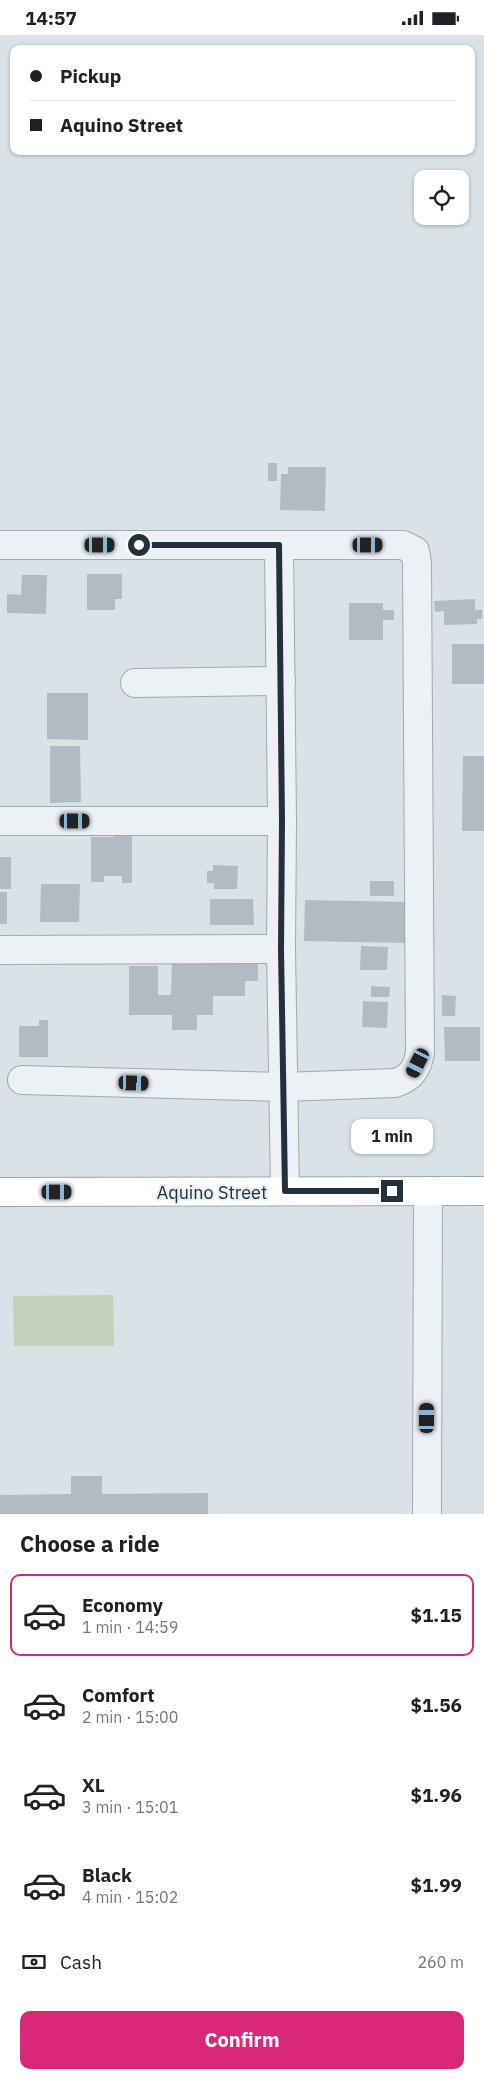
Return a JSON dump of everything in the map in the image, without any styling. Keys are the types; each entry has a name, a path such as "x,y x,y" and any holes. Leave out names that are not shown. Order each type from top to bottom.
{"main road":[{"name":"Aquino Street","path":"0,1192 484,1191"}],"street":[{"path":"0,545 403,545 415,551 417,563 420,1043 418,1063 413,1073 406,1079 395,1083 284,1087 22,1080"},
{"path":"279,545 282,821 281,949 285,1191"},
{"path":"135,683 281,681"},
{"path":"0,821 282,821"},
{"path":"0,950 281,949"},
{"path":"427,1513 428,1191"}],"green space":[{"path":"113,1295 114,1346 14,1346 13,1296"}],"building":[{"path":"268,463 277,463 277,481 268,481"},
{"path":"288,467 326,467 325,511 280,510 281,474 288,474"},
{"path":"87,574 122,574 122,599 115,599 115,610 87,610"},
{"path":"22,575 47,575 46,614 7,613 7,594 21,595"},
{"path":"475,599 475,610 482,610 482,619 477,619 477,624 444,625 444,611 435,612 434,601"},
{"path":"349,603 383,603 383,610 394,610 394,620 383,620 383,640 349,640"},
{"path":"452,644 484,644 484,684 452,684"},
{"path":"47,693 88,693 88,740 47,739"},
{"path":"50,746 80,746 81,802 50,803"},
{"path":"463,756 484,756 484,831 462,831"},
{"path":"114,829 132,829 132,883 122,883 122,876 104,876 104,882 91,882 91,837 114,837"},
{"path":"0,857 11,857 11,889 0,889"},
{"path":"213,865 238,866 237,889 214,889 214,883 207,883 207,871 213,871"},
{"path":"370,881 394,881 394,896 370,896"},
{"path":"41,884 80,884 79,922 40,922"},
{"path":"0,892 7,892 7,924 0,924"},
{"path":"210,899 253,899 254,925 210,925"},
{"path":"305,900 408,902 407,943 304,941"},
{"path":"361,946 388,947 387,970 360,970"},
{"path":"172,960 258,960 258,981 245,981 245,996 213,996 213,1015 197,1015 197,1030 172,1030 172,1015 129,1015 129,966 158,966 158,995 171,995"},
{"path":"371,986 390,987 389,997 371,997"},
{"path":"442,995 456,996 455,1016 442,1016"},
{"path":"363,1001 388,1002 387,1028 362,1027"},
{"path":"39,1020 48,1020 48,1057 19,1057 19,1026 39,1026"},
{"path":"444,1027 480,1027 480,1061 445,1061"},
{"path":"71,1476 102,1476 102,1494 208,1493 208,1514 0,1514 0,1495 71,1494"}],"route":[{"path":"139,545 279,545 282,821 281,949 285,1191 392,1191"}]}
